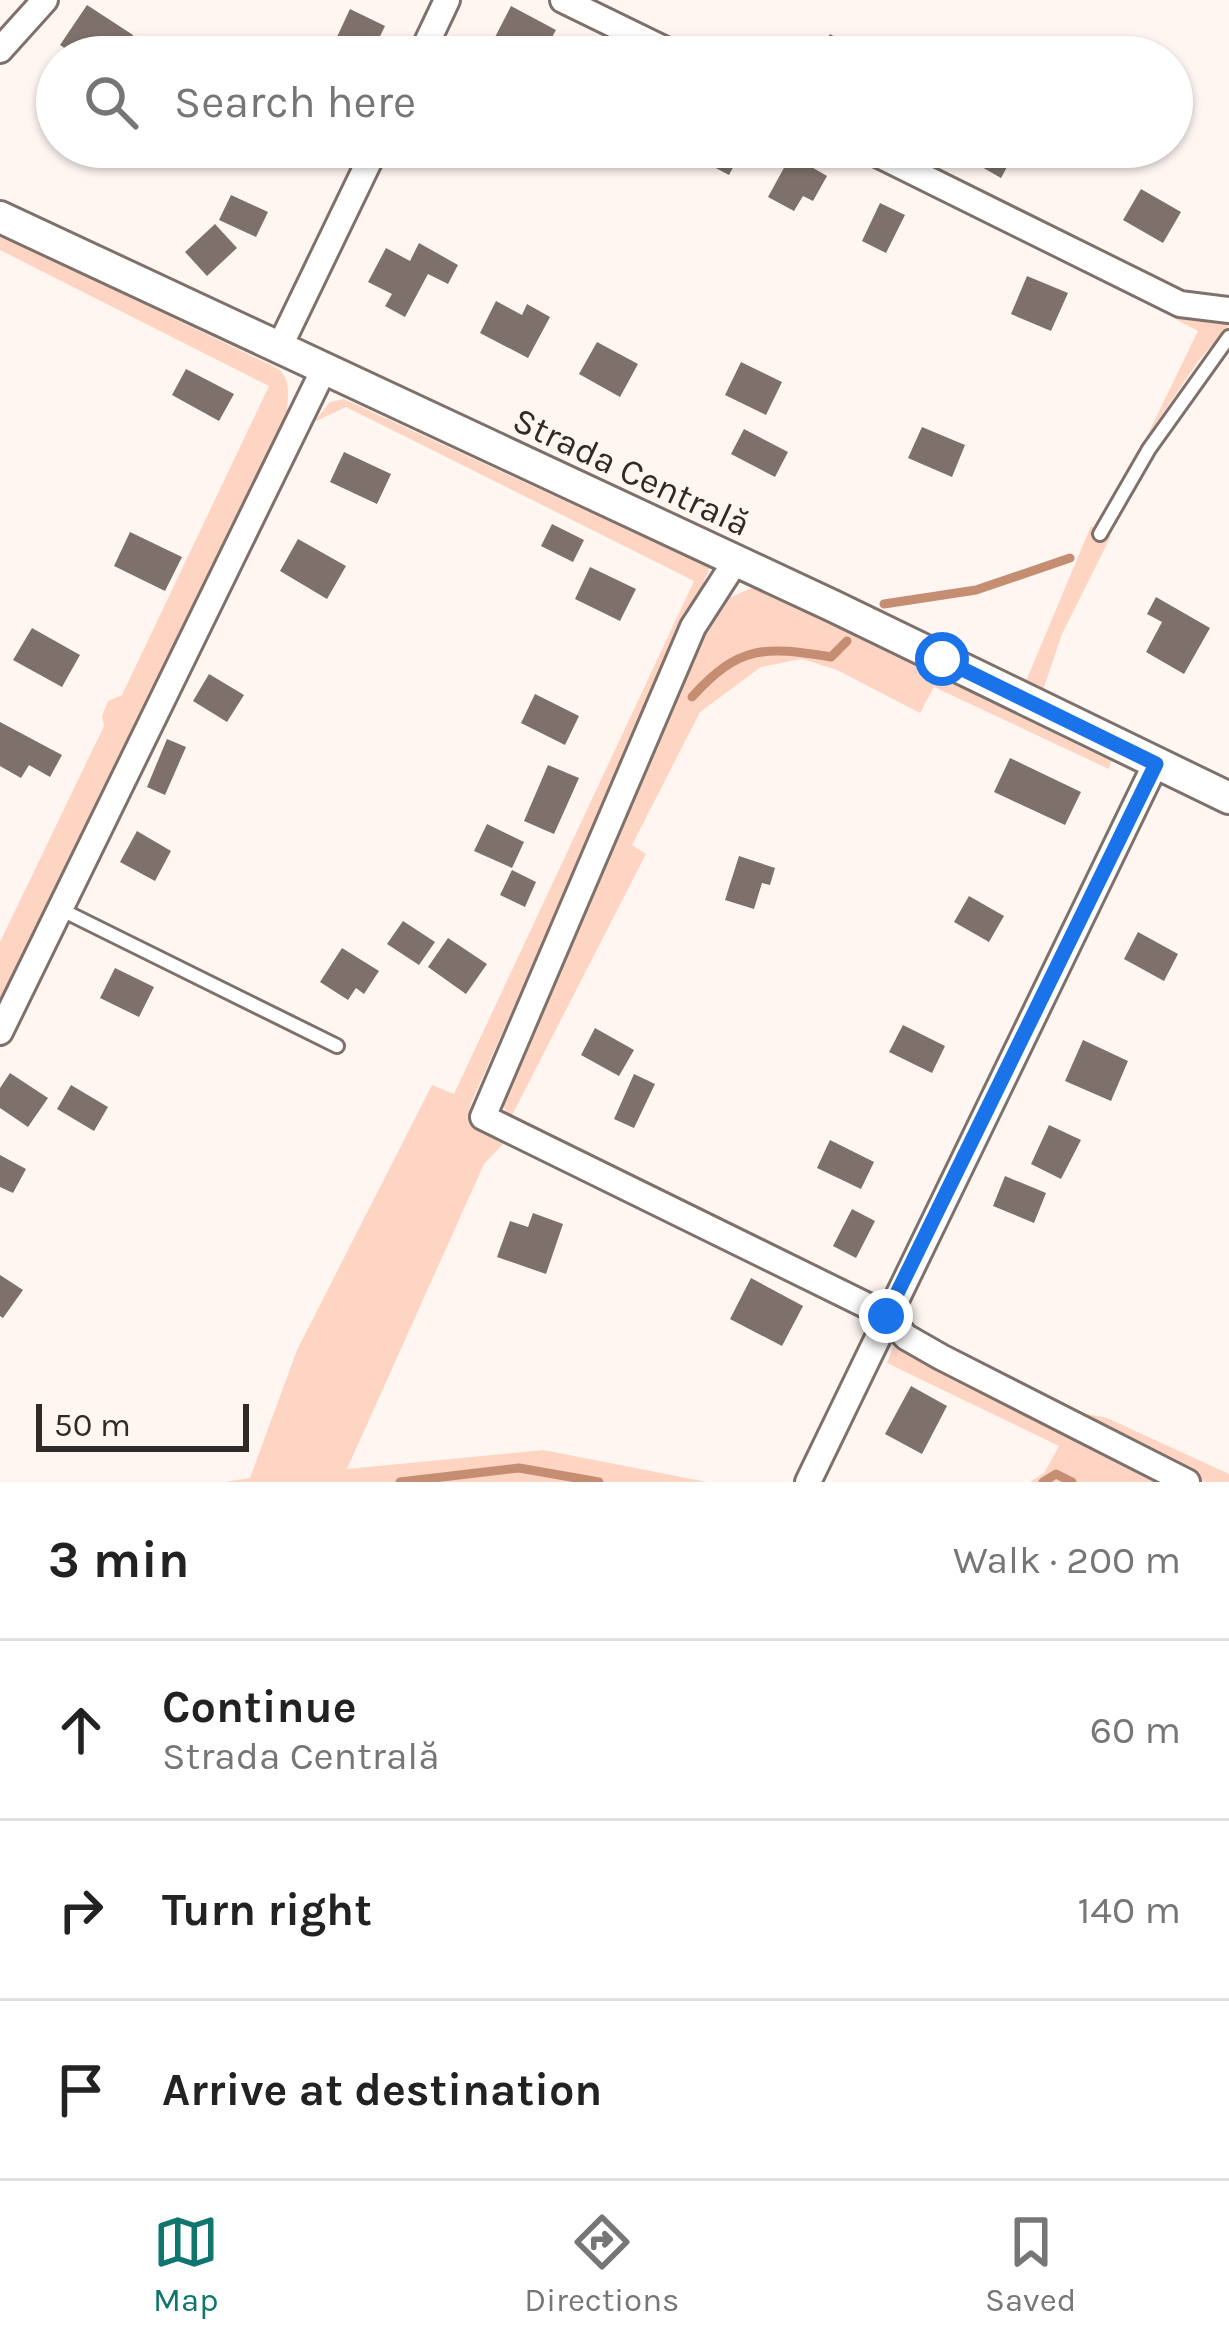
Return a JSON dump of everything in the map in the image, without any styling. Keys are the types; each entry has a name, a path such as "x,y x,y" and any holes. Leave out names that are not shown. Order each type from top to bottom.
{"street":[{"path":"0,50 45,0"},
{"path":"430,36 447,0"},
{"path":"563,0 637,36"},
{"path":"279,348 366,168"},
{"path":"905,168 1180,304 1229,310"},
{"name":"Strada Centrală","path":"0,217 1229,798"},
{"path":"0,1032 324,370"},
{"path":"735,562 693,627 483,1117 886,1316 907,1337 941,1357 1187,1482"},
{"path":"808,1482 1156,764"}],"lane":[{"path":"1100,534 1149,449 1229,338"},
{"path":"62,910 337,1046"}],"shaded area":[{"path":"0,235 277,368 285,376 288,393 287,411 0,1011 0,942 104,726 108,701 122,695 269,386 0,250"},
{"path":"1185,315 1229,320 1229,326 1199,360 1146,438 1198,331 1175,319"},
{"path":"344,399 710,568 471,1103 468,1121 505,1142 484,1164 347,1469 543,1450 707,1482 224,1482 250,1478 297,1350 432,1085 454,1094 694,581 346,407 314,422 330,402"},
{"path":"1091,526 1111,536 1062,634 1043,690 1026,681"},
{"path":"754,587 1111,761 1109,769 934,687 920,713 837,670 802,659 761,667 700,712 632,845 646,854 510,1119 502,1103 699,636 722,601"},
{"path":"893,1347 1167,1482 1030,1482 1044,1473 1059,1446 887,1363"},
{"path":"1082,1413 1107,1418 1229,1474 1229,1482 1205,1482 1079,1420"}],"building":[{"path":"87,5 133,35 132,36 66,36"},
{"path":"511,6 556,30 553,36 496,36"},
{"path":"350,9 385,26 380,36 337,36"},
{"path":"784,168 813,168 827,176 813,201 803,196 794,211 768,197"},
{"path":"984,168 1006,168 1001,178"},
{"path":"1141,189 1181,212 1163,243 1123,220"},
{"path":"231,195 268,212 256,237 219,220"},
{"path":"880,203 905,215 886,253 862,241"},
{"path":"215,224 237,248 207,276 185,252"},
{"path":"419,243 458,265 448,284 428,274 405,317 385,306 392,294 368,282 386,248 410,261"},
{"path":"1027,276 1068,293 1051,331 1011,314"},
{"path":"496,301 522,315 527,304 550,317 528,358 480,333"},
{"path":"597,342 638,364 620,397 579,374"},
{"path":"741,362 782,382 766,415 725,395"},
{"path":"186,369 234,394 219,421 172,395"},
{"path":"922,427 965,445 952,477 908,458"},
{"path":"744,429 788,452 775,477 731,454"},
{"path":"344,452 391,474 377,504 330,482"},
{"path":"552,524 584,540 573,562 541,546"},
{"path":"130,532 182,557 165,591 114,566"},
{"path":"298,539 346,566 327,599 280,571"},
{"path":"590,567 636,589 620,621 575,599"},
{"path":"1156,597 1210,628 1184,674 1146,652 1162,622 1147,614"},
{"path":"32,628 80,655 62,687 13,660"},
{"path":"209,674 244,695 227,722 193,701"},
{"path":"535,694 579,716 565,745 521,723"},
{"path":"0,722 62,755 50,777 29,765 21,778 0,766"},
{"path":"167,739 186,747 165,795 147,787"},
{"path":"1010,758 1081,792 1065,825 994,792"},
{"path":"548,765 579,778 554,834 524,821"},
{"path":"487,824 524,842 512,868 474,851"},
{"path":"137,831 171,851 155,881 120,862"},
{"path":"739,856 775,868 770,885 762,883 754,909 725,900"},
{"path":"512,870 536,882 525,907 500,895"},
{"path":"969,896 1004,916 989,942 954,922"},
{"path":"403,921 435,942 419,965 387,944"},
{"path":"1138,932 1178,954 1164,981 1124,959"},
{"path":"448,938 487,964 466,994 428,967"},
{"path":"342,948 379,971 364,994 356,988 348,1000 320,982"},
{"path":"115,968 154,987 139,1017 100,998"},
{"path":"903,1025 945,1046 932,1073 889,1052"},
{"path":"595,1028 634,1050 619,1076 581,1055"},
{"path":"1083,1040 1128,1061 1111,1101 1065,1081"},
{"path":"10,1073 48,1098 28,1127 0,1108 0,1088"},
{"path":"634,1074 655,1084 634,1128 614,1119"},
{"path":"71,1085 108,1107 94,1131 57,1109"},
{"path":"1049,1125 1081,1140 1061,1179 1031,1164"},
{"path":"830,1140 874,1162 861,1189 817,1168"},
{"path":"0,1155 26,1169 13,1193 0,1187"},
{"path":"1005,1176 1046,1193 1034,1223 993,1206"},
{"path":"852,1209 875,1221 856,1258 833,1246"},
{"path":"533,1213 563,1224 546,1274 497,1257 510,1221 528,1227"},
{"path":"0,1275 23,1290 3,1318 0,1316"},
{"path":"751,1278 803,1306 782,1346 730,1319"},
{"path":"911,1386 947,1406 922,1454 885,1434"}],"waterway":[{"path":"884,604 976,590 1070,558"},
{"path":"692,697 724,667 754,653 788,651 831,657 847,641"},
{"path":"400,1482 519,1468 599,1482"},
{"path":"1043,1482 1056,1474 1072,1482"}],"route":[{"path":"886,1316 1156,764 942,659"}]}
